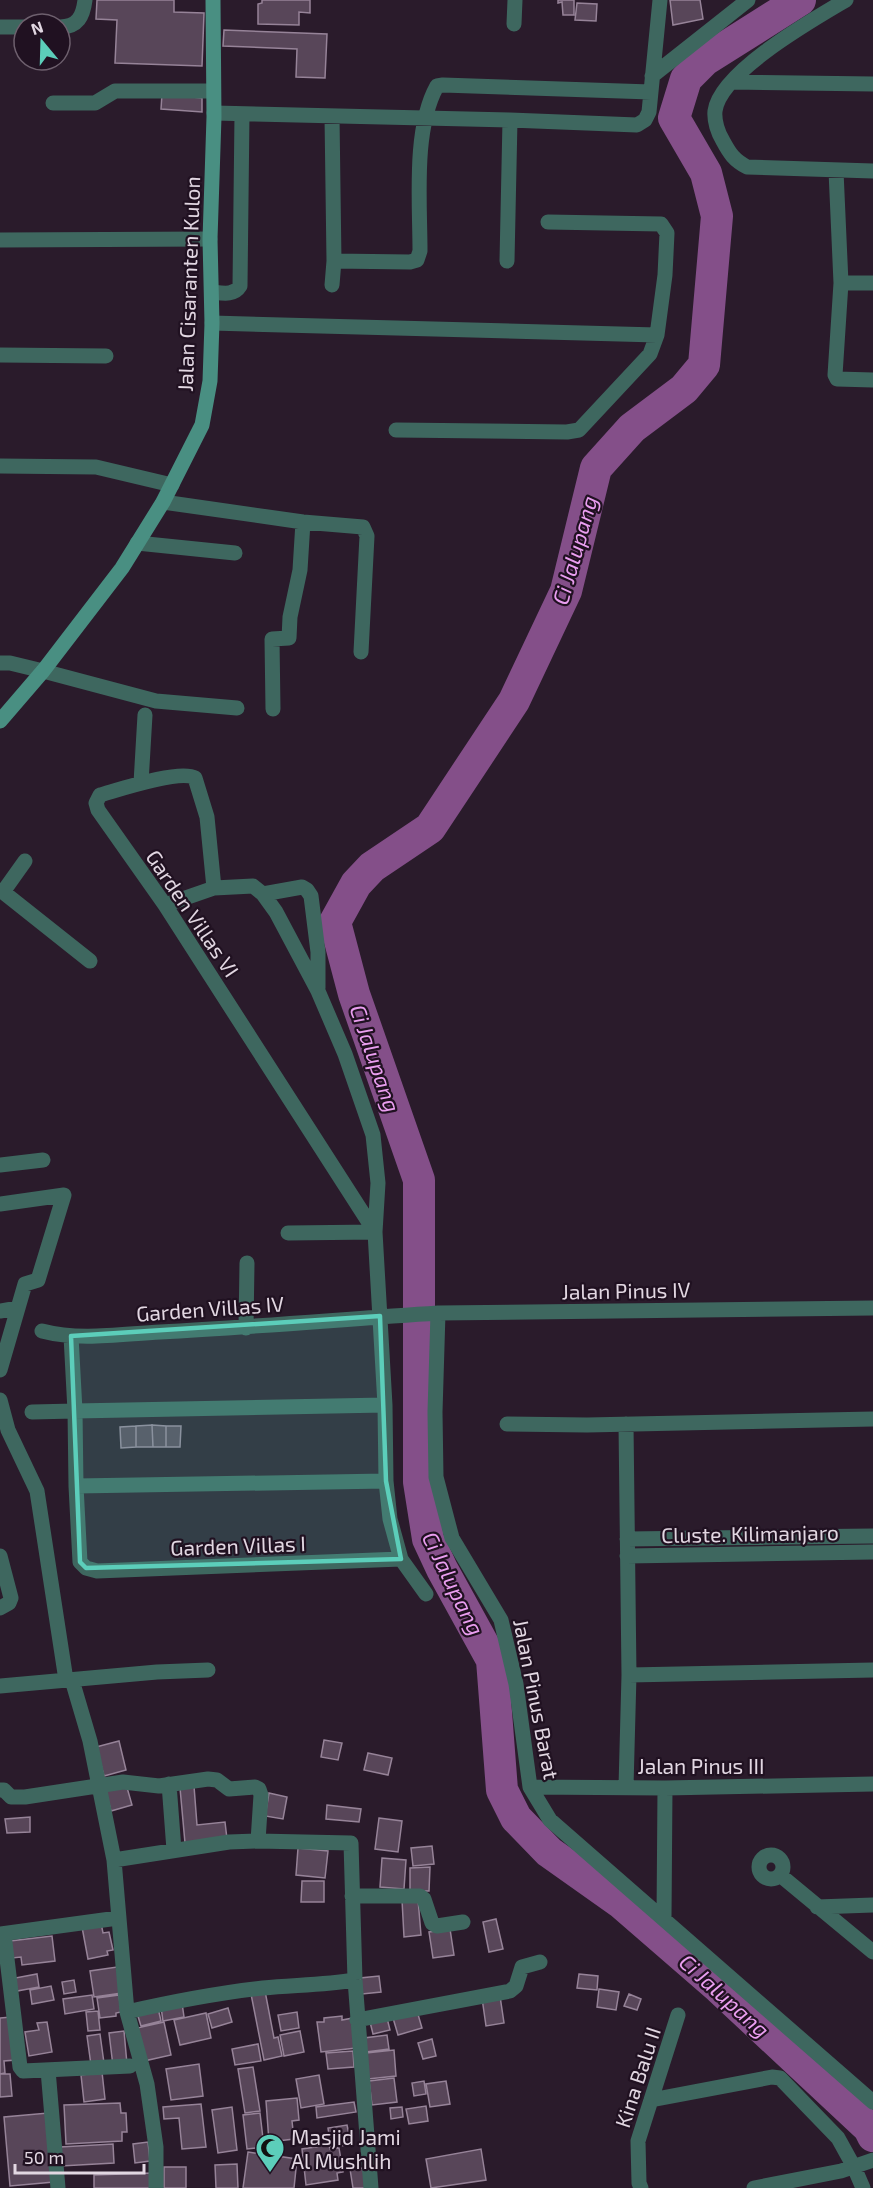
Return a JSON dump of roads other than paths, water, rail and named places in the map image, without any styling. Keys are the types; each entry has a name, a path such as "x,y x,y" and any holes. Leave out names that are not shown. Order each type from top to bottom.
{"main road":[{"name":"Jalan Cisaranten Kulon","path":"0,721 44,670 122,568 163,502 201,425 210,381 212,323 210,239 214,113 213,0"}],"street":[{"path":"72,23 77,22 83,15 85,0"},
{"path":"514,24 515,0"},
{"path":"214,113 637,125 645,120 649,112 660,0"},
{"path":"334,261 410,262 417,260 420,250 421,152 424,118 437,86 652,84 748,0"},
{"path":"846,0 758,57 732,82 719,99 715,112 718,133 733,159 747,167 873,171"},
{"path":"732,82 873,84"},
{"path":"53,103 95,103 115,91 213,91"},
{"path":"212,292 231,293 237,291 240,286 242,114"},
{"path":"332,116 334,261 332,285"},
{"path":"507,261 510,120"},
{"path":"836,171 840,283 836,378 873,380"},
{"path":"396,430 567,432 579,430 650,354 657,335 666,275 668,233 665,228 661,224 548,222"},
{"path":"0,240 210,239"},
{"path":"840,283 873,284"},
{"path":"212,323 657,335"},
{"path":"0,355 106,356"},
{"path":"0,466 96,467 172,485"},
{"path":"163,502 303,522 363,527 366,531 361,652"},
{"path":"273,709 272,639 289,638 290,617 300,570 303,522"},
{"path":"137,543 235,553"},
{"path":"0,663 44,670 156,701 237,708"},
{"path":"141,783 145,714"},
{"name":"Garden Villas VI","path":"214,888 207,817 195,778 182,775 141,783 100,795 96,803 98,810 165,905 375,1232"},
{"path":"25,861 1,892 90,961"},
{"path":"165,905 214,888 253,886 263,894 276,912 318,991 345,1054 373,1135 378,1182 375,1232 385,1316 386,1481 390,1519 401,1559 426,1594"},
{"path":"263,894 302,888 307,890 311,896 318,952 318,991"},
{"path":"0,1165 43,1160"},
{"path":"0,1204 64,1195 38,1280 25,1284 0,1370"},
{"path":"288,1233 375,1232"},
{"path":"246,1328 247,1263"},
{"path":"0,1311 18,1308"},
{"name":"Jalan Pinus IV","path":"385,1316 434,1313 873,1308"},
{"name":"Jalan Pinus Barat","path":"434,1313 436,1477 452,1538 501,1620 516,1684 530,1786 550,1820 873,2102"},
{"name":"Garden Villas IV","path":"42,1331 71,1336 246,1328 385,1316"},
{"path":"71,1336 76,1486 386,1481"},
{"path":"0,1400 8,1430 37,1491 69,1680 90,1741 100,1786 114,1860 127,2012 147,2084 156,2147 156,2188"},
{"path":"32,1412 385,1405"},
{"path":"507,1424 873,1419"},
{"path":"626,1424 629,1675 626,1786"},
{"name":"Garden Villas I","path":"76,1486 80,1562 86,1568 97,1571 401,1559"},
{"name":"Cluste. Kilimanjaro","path":"627,1539 873,1536"},
{"name":"Cluste. Kilimanjaro","path":"627,1556 873,1551"},
{"path":"0,1556 11,1598 9,1603 0,1608"},
{"path":"0,1686 208,1670"},
{"path":"629,1675 873,1670"},
{"path":"0,1790 4,1790 11,1797 123,1782 159,1786 208,1779 217,1780 229,1789 255,1787 259,1789 261,1795 258,1841"},
{"path":"170,1784 174,1850"},
{"name":"Jalan Pinus III","path":"530,1786 665,1788 873,1784"},
{"path":"664,1918 665,1788"},
{"path":"114,1860 229,1842 351,1843 357,2020 371,2188"},
{"path":"780,1875 873,1952"},
{"path":"352,1896 420,1896 424,1899 432,1923 437,1926 463,1922"},
{"path":"817,1907 873,1905"},
{"path":"118,1918 2,1934 20,2067 23,2070 48,2070 123,2066"},
{"path":"357,2020 510,1991 516,1986 522,1967 540,1962"},
{"path":"127,2012 263,1988 320,1985 355,1980"},
{"name":"Kina Balu II","path":"641,2188 638,2141 678,2015"},
{"path":"48,2070 58,2188"},
{"path":"651,2100 772,2077 780,2078 838,2138 863,2188"},
{"path":"754,2188 854,2167 873,2160"}],"waterway":[{"name":"Ci Jalupang","path":"800,0 705,60 686,79 674,118 706,173 717,216 704,365 684,389 632,428 596,468 566,591 514,701 430,828 372,867 356,884 335,922 354,994 419,1180 419,1482 428,1539 492,1660 502,1790 516,1818 549,1852 621,1903 719,1988 869,2128 873,2136"}],"place":[{"name":"Masjid Jami Al Mushlih","path":"270,2174"}]}
